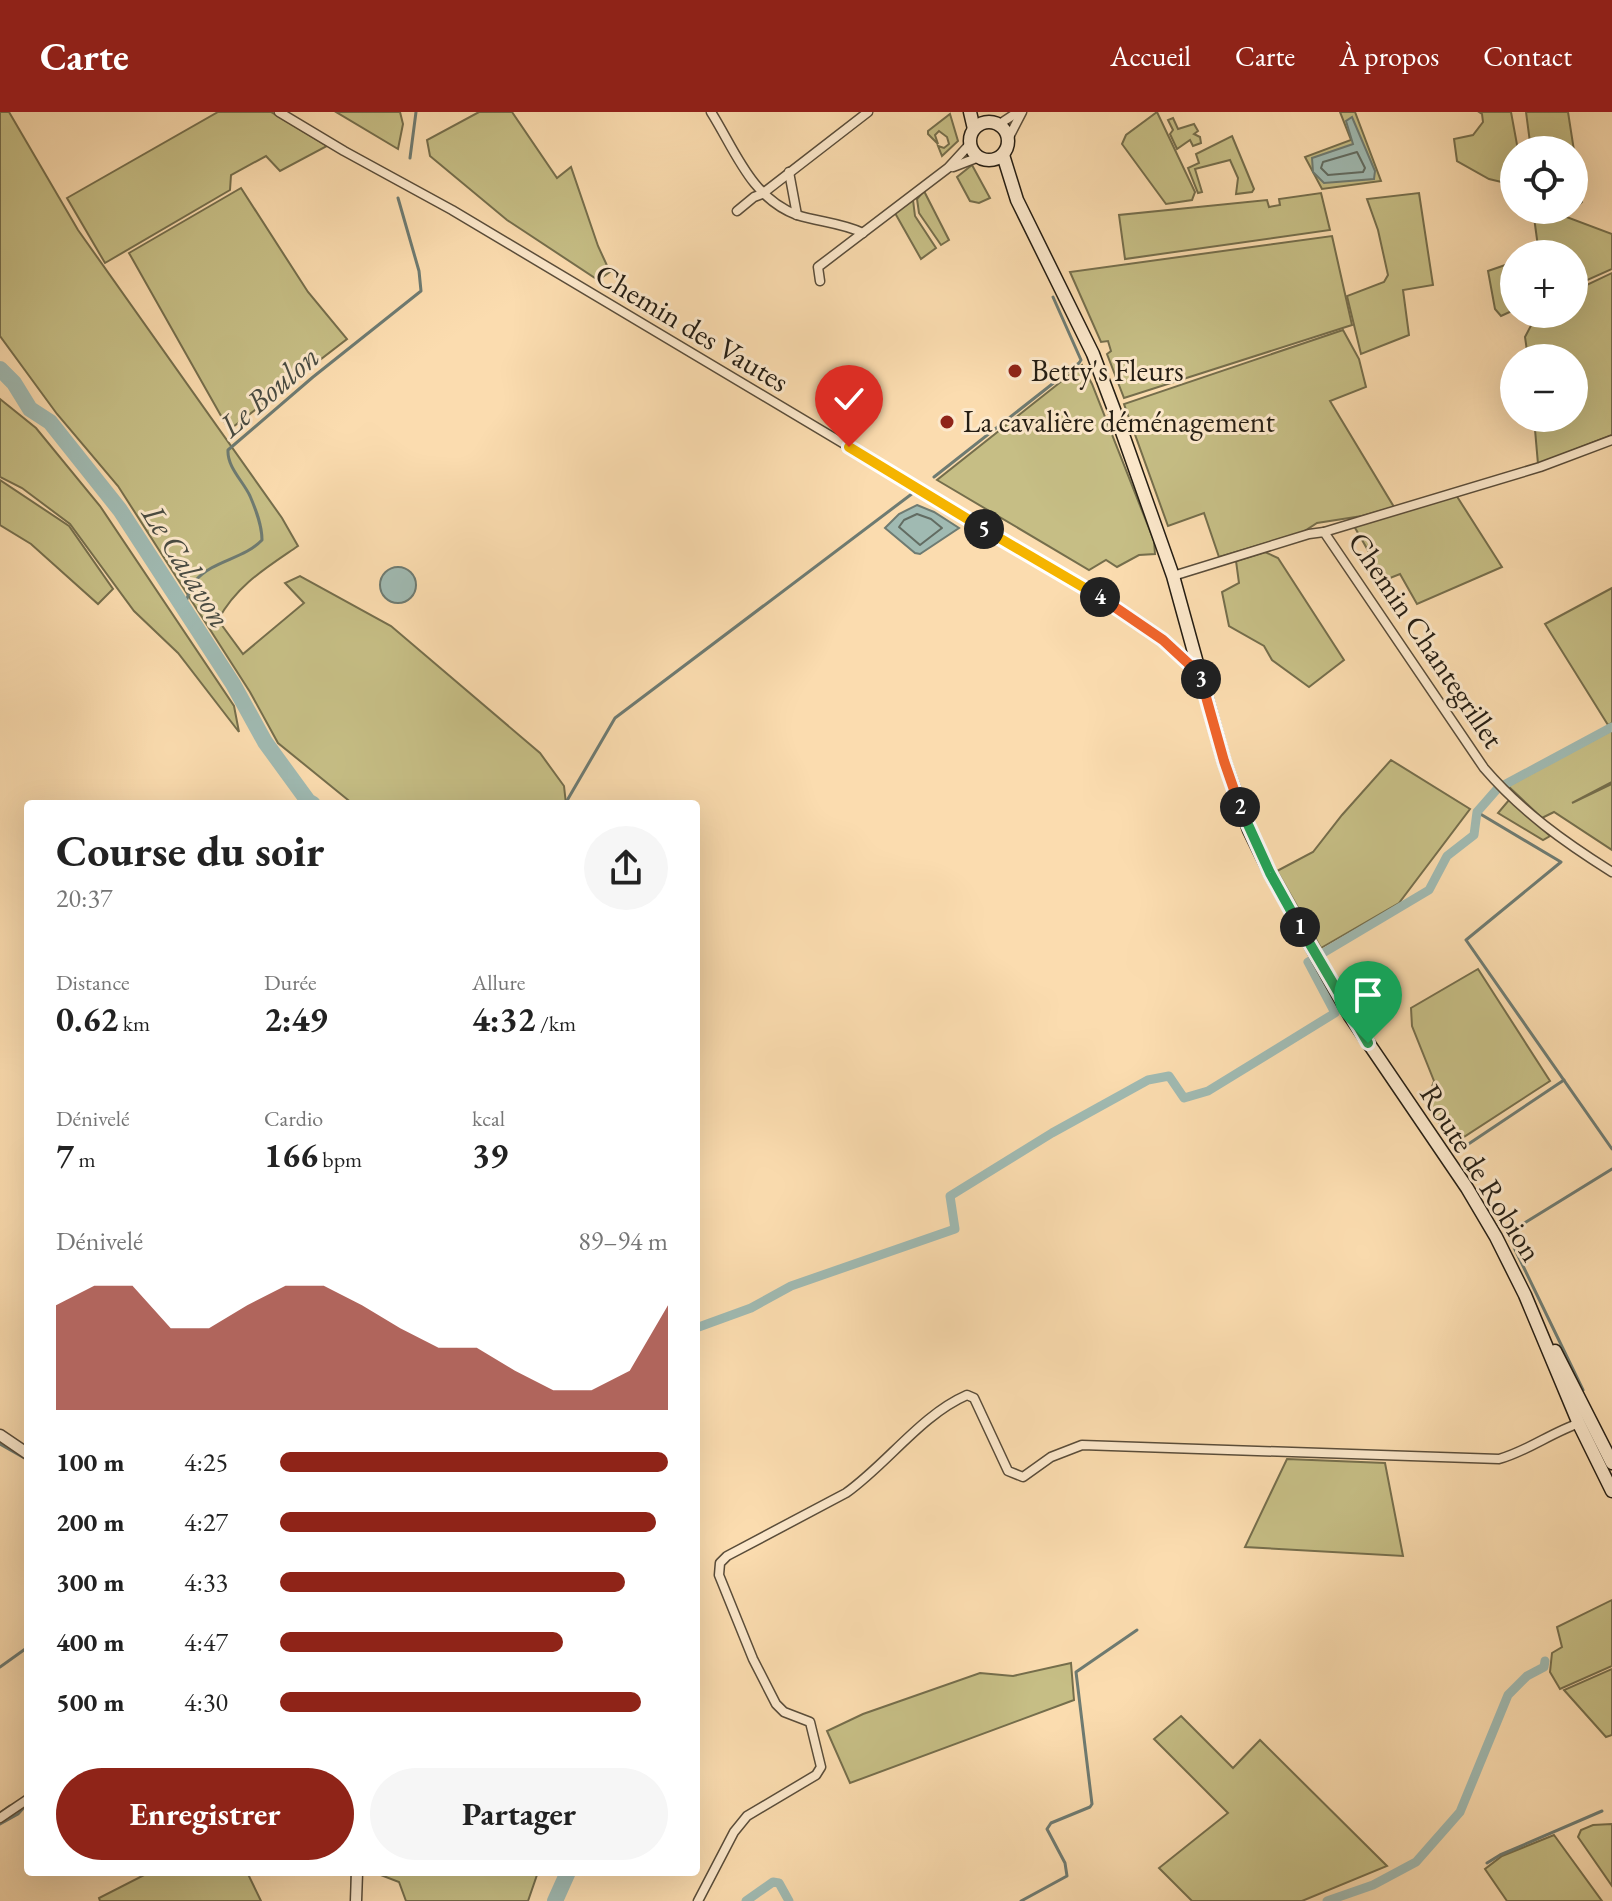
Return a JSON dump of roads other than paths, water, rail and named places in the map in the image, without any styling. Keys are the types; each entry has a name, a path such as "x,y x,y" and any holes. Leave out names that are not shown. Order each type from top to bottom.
{"main road":[{"path":"970,112 974,129 970,144 982,158 1003,155 1008,139 989,120 974,129"},
{"name":"Route de Robion","path":"1003,155 1017,200 1093,354 1173,576 1235,794 1270,873 1350,1016 1484,1215 1611,1460"},
{"name":"Route de Robion","path":"982,158 1017,200"},
{"name":"Route de Robion","path":"1525,1295 1612,1491"}],"street":[{"name":"Chemin des Vautes","path":"279,112 452,210 1099,596 1151,630 1190,665 1198,666"},
{"path":"711,112 762,194 797,215 863,233"},
{"path":"737,211 868,112"},
{"path":"989,120 1020,112"},
{"path":"1008,139 1020,112"},
{"path":"820,281 818,267 948,168 970,144"},
{"path":"948,168 982,158"},
{"path":"789,172 797,215"},
{"path":"1324,532 1540,467 1612,440"},
{"name":"Chemin Chantegrillet","path":"1173,576 1324,532 1484,768 1505,792 1561,840 1612,872"},
{"path":"698,1901 734,1832 747,1816 816,1775 821,1767 810,1722 784,1712 776,1704 759,1670 719,1575 720,1563 727,1556 846,1493 920,1427 957,1399 967,1395 974,1398 1008,1471 1023,1477 1051,1457 1082,1445 1499,1459 1524,1450 1563,1428 1582,1423 1611,1460"},
{"path":"0,1435 24,1451"},
{"path":"0,1818 24,1802"},
{"path":"356,1901 357,1876"}],"water":[{"path":"1352,117 1375,171 1374,179 1324,183 1313,172 1312,158 1353,144 1346,121"},
{"path":"917,505 959,528 920,554 885,528 899,514"},
{"path":"398,567 411,572 416,585 411,598 398,603 385,598 380,585 385,572"}],"waterway":[{"name":"Le Boulon","path":"410,158 416,112"},
{"name":"Le Boulon","path":"184,609 192,586 203,573 262,540 254,507 233,468 228,450 421,291 419,271 398,198"},
{"path":"934,477 1081,360 1053,297"},
{"name":"Le Calavon","path":"0,369 14,383 30,409 50,422 120,510 233,684 265,742 307,800"},
{"path":"567,800 615,718 913,493"},
{"path":"1504,785 1612,727"},
{"path":"700,1327 751,1308 791,1286 955,1229 950,1196 1052,1133 1148,1080 1169,1076 1184,1098 1208,1091 1335,1013 1308,962 1429,890 1447,856 1474,835 1477,812 1498,788"},
{"path":"1477,812 1561,862 1466,940 1612,1149"},
{"path":"1458,1151 1564,1080"},
{"path":"1583,1390 1509,1237 1510,1232 1612,1169"},
{"path":"0,1444 24,1458"},
{"path":"1021,1901 1067,1876 1065,1863 1047,1829 1051,1823 1092,1804 1076,1672 1137,1630"},
{"path":"0,1667 24,1650"},
{"path":"1327,1901 1373,1885 1416,1862 1460,1812 1508,1695 1527,1676 1544,1667 1545,1661"},
{"path":"0,1813 10,1806"},
{"path":"0,1824 24,1807"},
{"path":"1487,1863 1602,1811"},
{"path":"352,1876 352,1888"},
{"name":"Le Calavon","path":"555,1901 566,1876"},
{"path":"746,1901 773,1882 779,1883 789,1901"}],"place":[{"name":"Betty's Fleurs","path":"1015,371"},
{"name":"La cavalière déménagement","path":"947,422"}]}
